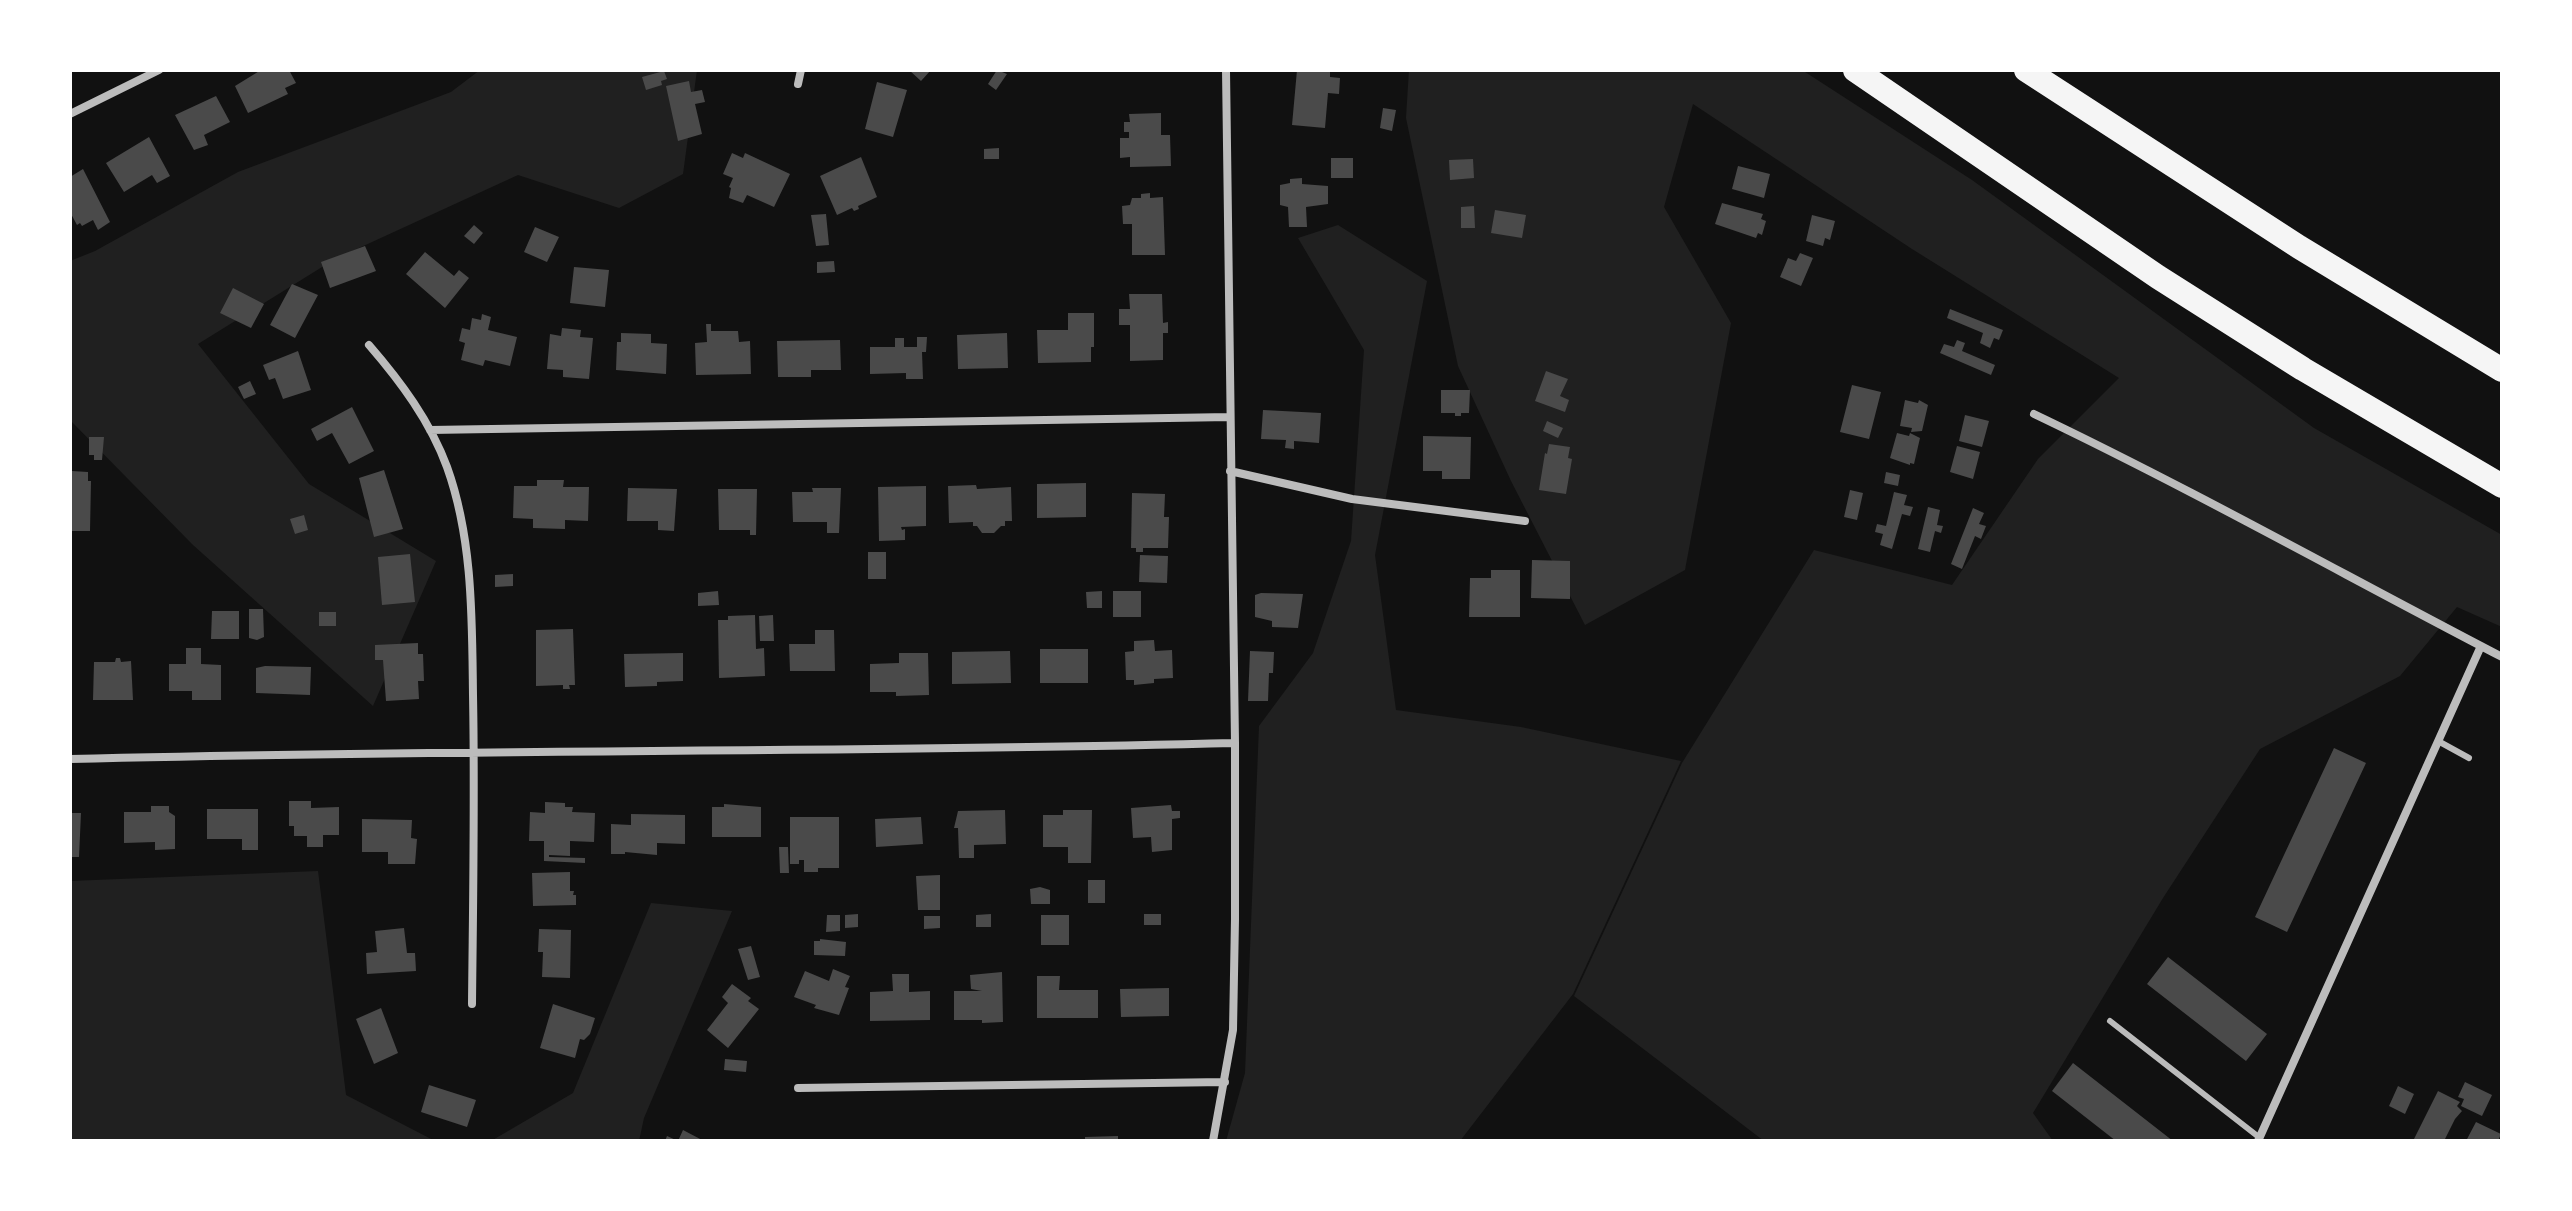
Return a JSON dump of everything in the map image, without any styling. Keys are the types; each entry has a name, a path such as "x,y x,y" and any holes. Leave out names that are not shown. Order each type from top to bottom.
{"highway":[{"path":"1855,70 2158,277 2303,369 2502,486"},
{"path":"2026,70 2299,247 2502,370"}],"street":[{"path":"70,114 159,70"},
{"path":"798,84 801,70"},
{"path":"1213,1141 1233,1030 1235,743 1226,70"},
{"path":"369,345 392,371 430,430 451,480 466,549 474,753 472,1004"},
{"path":"2034,414 2261,529 2363,586 2502,657"},
{"path":"430,430 1230,417"},
{"path":"1230,471 1352,499 1525,521"},
{"path":"2259,1139 2481,646"},
{"path":"70,759 1235,743"},
{"path":"798,1088 1225,1082"}],"lane":[{"path":"2438,741 2469,758"},
{"path":"2110,1021 2259,1139"}],"shaded area":[{"path":"480,70 697,70 683,174 619,208 518,175 335,259 198,344 309,484 436,561 373,706 193,545 70,420 70,261 95,251 238,172 451,92"},
{"path":"1409,70 1802,70 1972,180 2314,428 2502,535 2502,627 2457,607 2400,676 2260,749 2163,898 2033,1113 2053,1141 1764,1141 1574,996 1682,763 1814,550 1952,585 2038,459 2119,378 1912,249 1693,104 1664,207 1731,323 1685,570 1585,625 1511,481 1458,366 1406,118"},
{"path":"1338,225 1427,281 1375,555 1396,710 1521,727 1681,761 1573,994 1460,1141 1226,1141 1245,1073 1259,726 1313,653 1351,541 1364,350 1298,238"},
{"path":"318,871 346,1095 435,1141 70,1141 70,881"},
{"path":"651,903 732,911 644,1118 639,1141 491,1141 573,1093"}],"building":[{"path":"261,70 289,70 296,83 285,88 288,94 248,113 235,86"},
{"path":"909,70 931,70 921,81"},
{"path":"997,70 1007,74 996,90 988,84"},
{"path":"1297,70 1330,70 1330,77 1340,78 1339,94 1328,93 1325,128 1292,125"},
{"path":"664,71 667,79 661,81 662,85 646,90 642,77"},
{"path":"689,81 691,92 702,90 705,102 695,104 702,134 678,141 666,86"},
{"path":"877,82 907,90 893,137 865,129"},
{"path":"216,96 230,122 204,135 208,145 194,150 175,115"},
{"path":"1383,108 1396,110 1392,131 1380,128"},
{"path":"1161,113 1161,135 1170,135 1171,166 1130,167 1130,157 1120,158 1120,138 1129,138 1129,132 1124,132 1124,122 1130,122 1129,114"},
{"path":"149,137 170,176 157,183 152,175 124,192 106,163"},
{"path":"999,148 999,159 984,159 984,149"},
{"path":"732,153 743,158 745,153 790,174 774,207 747,195 743,203 729,198 733,178 723,174"},
{"path":"861,157 877,197 858,206 859,209 854,211 852,208 837,215 820,176"},
{"path":"1331,158 1353,158 1353,178 1331,178"},
{"path":"1473,159 1474,178 1450,180 1449,160"},
{"path":"1738,166 1770,174 1764,198 1732,189"},
{"path":"83,169 110,222 98,230 93,220 82,226 80,223 77,225 70,212 70,177"},
{"path":"1302,178 1302,184 1328,186 1328,204 1306,207 1307,227 1289,227 1288,207 1280,205 1280,185 1290,183 1290,179"},
{"path":"1150,193 1150,198 1163,197 1165,255 1132,255 1132,224 1123,224 1122,206 1130,205 1132,198 1141,198 1141,194"},
{"path":"1722,203 1763,214 1761,219 1766,221 1762,235 1758,233 1756,238 1715,224"},
{"path":"1474,206 1475,228 1461,228 1461,207"},
{"path":"1495,210 1526,215 1522,238 1491,233"},
{"path":"826,214 829,245 816,246 811,215"},
{"path":"1812,215 1835,221 1830,240 1825,238 1823,246 1806,241"},
{"path":"474,225 483,233 474,244 464,236"},
{"path":"535,227 559,237 547,262 524,252"},
{"path":"365,246 376,271 330,288 321,262"},
{"path":"425,252 454,276 459,270 469,278 445,308 406,274"},
{"path":"1800,253 1813,258 1801,286 1780,277 1788,258 1796,261"},
{"path":"834,261 835,272 817,273 817,262"},
{"path":"574,267 609,270 605,307 570,303"},
{"path":"292,284 318,295 295,338 270,325"},
{"path":"233,288 264,304 251,328 220,313"},
{"path":"1129,294 1162,294 1163,323 1168,322 1168,333 1163,333 1163,360 1130,361 1130,325 1119,325 1119,309 1130,309"},
{"path":"1950,309 2003,330 1999,340 1994,338 1990,348 1980,343 1983,333 1947,318"},
{"path":"1068,313 1094,313 1091,362 1038,363 1037,330 1068,330"},
{"path":"482,314 491,317 488,330 517,337 510,366 485,360 483,366 461,360 465,343 459,341 462,328 470,330 472,318 481,320"},
{"path":"706,324 711,324 711,331 738,331 739,342 750,341 751,374 696,375 695,343 707,342"},
{"path":"562,328 581,330 580,337 593,338 589,379 563,377 563,370 547,369 550,334 561,336"},
{"path":"621,333 651,334 651,343 667,344 666,374 616,370 617,342 621,342"},
{"path":"1007,333 1008,368 958,369 957,335"},
{"path":"917,337 927,337 926,352 922,352 923,379 906,379 906,373 870,374 870,347 895,347 895,338 904,338 904,347 917,347"},
{"path":"840,340 841,370 811,370 811,377 778,377 777,341"},
{"path":"1957,340 1965,343 1962,351 1995,365 1991,375 1940,353 1944,344 1954,347"},
{"path":"298,351 311,390 283,399 275,378 269,380 263,365"},
{"path":"1546,371 1568,379 1560,396 1569,400 1565,412 1535,401"},
{"path":"250,381 256,394 244,399 238,387"},
{"path":"1852,385 1881,392 1869,439 1840,432"},
{"path":"1441,390 1470,390 1469,413 1455,416 1455,413 1441,413"},
{"path":"1905,400 1918,403 1919,400 1928,405 1922,431 1911,432 1912,428 1900,426"},
{"path":"352,407 374,451 349,464 332,433 317,441 311,429"},
{"path":"1263,410 1321,413 1319,443 1294,441 1294,449 1285,448 1286,440 1261,439"},
{"path":"1965,415 1989,421 1982,447 1959,441"},
{"path":"1547,421 1563,428 1558,438 1543,431"},
{"path":"1897,433 1909,436 1910,433 1920,438 1914,464 1890,458"},
{"path":"1423,436 1471,437 1470,479 1442,479 1442,471 1423,471"},
{"path":"89,437 104,437 102,460 94,460 94,455 89,455"},
{"path":"1549,444 1570,447 1568,458 1572,459 1566,494 1539,490"},
{"path":"1957,446 1980,452 1973,479 1950,472"},
{"path":"384,470 403,529 374,537 359,478"},
{"path":"72,471 88,472 88,481 91,481 90,531 70,531"},
{"path":"1886,472 1900,475 1898,486 1884,483"},
{"path":"537,480 564,480 563,487 589,487 588,521 565,520 565,529 533,528 533,519 513,518 514,486 537,486"},
{"path":"1086,483 1086,517 1037,518 1037,484"},
{"path":"976,485 977,489 1011,487 1012,521 1005,521 1005,526 994,533 982,533 977,526 973,526 973,522 949,523 948,486"},
{"path":"926,486 926,526 901,527 905,529 905,540 879,541 878,487"},
{"path":"628,488 677,489 674,531 658,530 658,521 627,521"},
{"path":"812,488 841,488 839,533 827,533 827,522 793,522 792,492 813,492"},
{"path":"718,489 757,489 756,535 750,535 750,530 719,530"},
{"path":"1850,490 1863,493 1857,520 1844,517"},
{"path":"1894,492 1907,495 1904,505 1913,507 1910,516 1902,514 1892,549 1880,545 1883,534 1875,532 1877,524 1886,526"},
{"path":"1132,493 1165,494 1164,517 1169,517 1168,548 1143,548 1143,552 1136,552 1136,548 1131,548"},
{"path":"1928,507 1940,510 1937,525 1943,526 1941,533 1935,531 1930,552 1918,549"},
{"path":"1973,508 1984,513 1979,524 1986,526 1981,539 1975,536 1962,569 1951,564"},
{"path":"304,515 308,530 295,534 290,519"},
{"path":"868,552 886,552 886,579 868,579"},
{"path":"410,554 415,602 382,605 378,557"},
{"path":"1140,555 1168,556 1167,583 1139,582"},
{"path":"1532,560 1570,561 1570,599 1531,598"},
{"path":"1491,570 1520,570 1520,617 1469,617 1470,578 1491,578"},
{"path":"513,574 513,586 495,587 495,575"},
{"path":"718,591 719,605 698,606 698,593"},
{"path":"1102,591 1102,608 1087,608 1086,592"},
{"path":"1113,591 1141,591 1141,617 1113,617"},
{"path":"1303,594 1298,628 1272,627 1272,621 1255,617 1255,595"},
{"path":"249,609 263,609 264,637 257,640 249,638"},
{"path":"212,611 239,611 239,639 211,639"},
{"path":"319,612 336,612 336,626 319,626"},
{"path":"755,615 756,649 764,648 765,676 719,678 718,620 728,620 728,616"},
{"path":"773,615 774,641 760,641 759,616"},
{"path":"573,629 575,685 569,685 570,689 563,689 563,685 536,686 536,630"},
{"path":"815,630 834,630 835,671 790,671 789,644 815,644"},
{"path":"1154,640 1155,651 1172,650 1173,678 1134,685 1134,680 1126,680 1125,652 1134,651 1134,641"},
{"path":"418,643 418,654 423,654 424,681 418,681 419,699 386,701 383,660 375,660 375,645"},
{"path":"186,648 201,648 201,664 221,665 221,700 192,700 192,691 169,691 169,664 186,664"},
{"path":"1040,649 1088,649 1088,683 1040,683"},
{"path":"1010,651 1011,683 952,684 952,652"},
{"path":"1250,651 1274,652 1273,673 1269,673 1268,701 1248,701"},
{"path":"683,653 683,681 625,687 624,654"},
{"path":"899,653 928,653 929,695 896,696 896,692 870,692 870,664 899,663"},
{"path":"116,658 120,658 121,662 131,661 133,700 93,700 94,662 115,662"},
{"path":"311,667 310,695 256,693 256,668"},
{"path":"2334,748 2366,763 2287,932 2255,917"},
{"path":"289,801 311,801 311,808 339,807 339,835 323,835 323,847 307,847 307,836 294,836 294,826 289,826"},
{"path":"545,802 565,803 565,807 573,807 572,812 595,813 594,842 570,841 570,856 549,855 585,858 585,863 544,861 544,841 529,841 530,812 545,813"},
{"path":"724,804 761,807 761,837 712,837 712,807 724,807"},
{"path":"1171,805 1172,811 1180,811 1180,818 1172,819 1172,850 1152,852 1151,837 1133,838 1131,808"},
{"path":"151,806 169,806 169,812 175,816 175,849 155,850 155,842 124,843 124,812 151,812"},
{"path":"207,809 258,809 258,850 242,850 242,839 207,839"},
{"path":"1005,810 1006,844 974,845 974,858 959,858 958,828 954,828 958,811"},
{"path":"1063,810 1092,810 1091,863 1068,863 1068,847 1043,847 1043,815 1063,815"},
{"path":"70,813 81,813 79,857 70,857"},
{"path":"631,814 685,815 685,844 657,843 657,855 611,854 611,824 631,825"},
{"path":"790,817 839,817 839,868 804,872 804,860 799,860 799,864 790,864"},
{"path":"921,817 923,844 876,847 875,819"},
{"path":"362,819 412,820 411,838 417,839 415,864 388,864 388,852 362,852"},
{"path":"779,847 788,847 789,873 780,873"},
{"path":"570,872 570,891 576,895 576,905 533,906 532,873"},
{"path":"940,875 940,910 918,910 916,876"},
{"path":"1088,880 1105,880 1105,903 1088,903"},
{"path":"1040,887 1050,890 1050,904 1031,904 1030,889"},
{"path":"858,914 858,927 845,928 845,915"},
{"path":"991,914 991,927 976,927 976,915"},
{"path":"1144,914 1161,914 1161,925 1144,925"},
{"path":"827,915 840,915 840,931 826,932"},
{"path":"1041,915 1069,915 1069,945 1041,945"},
{"path":"924,916 940,916 940,928 924,929"},
{"path":"404,928 407,953 415,953 416,971 367,974 366,953 377,952 375,931"},
{"path":"539,929 571,930 570,978 542,977 543,952 538,952"},
{"path":"814,941 846,942 845,956 814,955"},
{"path":"751,946 760,977 748,980 738,949"},
{"path":"2168,957 2267,1034 2246,1061 2147,984"},
{"path":"833,969 850,976 839,1015 814,1008 816,1005 794,997 805,971 829,981"},
{"path":"1002,972 1003,1022 954,1020 954,991 982,991 971,989 970,975"},
{"path":"892,974 909,974 909,992 930,991 930,1020 870,1021 870,992 893,991"},
{"path":"1037,976 1060,976 1059,990 1098,990 1098,1018 1037,1018"},
{"path":"732,984 751,998 748,1001 759,1009 728,1048 707,1030 728,1003 722,997"},
{"path":"1169,988 1169,1016 1121,1017 1120,989"},
{"path":"553,1004 595,1018 590,1034 584,1040 580,1039 575,1058 540,1048"},
{"path":"381,1008 398,1053 374,1064 356,1019"},
{"path":"725,1059 747,1061 746,1072 724,1070"},
{"path":"2073,1063 2173,1141 2116,1141 2052,1091"},
{"path":"2465,1082 2492,1095 2482,1116 2461,1106 2464,1099 2458,1097"},
{"path":"429,1085 476,1100 467,1127 421,1112"},
{"path":"2398,1086 2414,1094 2405,1114 2389,1106"},
{"path":"2438,1091 2460,1102 2457,1106 2462,1111 2444,1141 2413,1141"},
{"path":"2476,1122 2501,1134 2498,1141 2466,1141"},
{"path":"683,1130 704,1141 678,1141"},
{"path":"1118,1136 1118,1141 1085,1141 1085,1137"}]}
